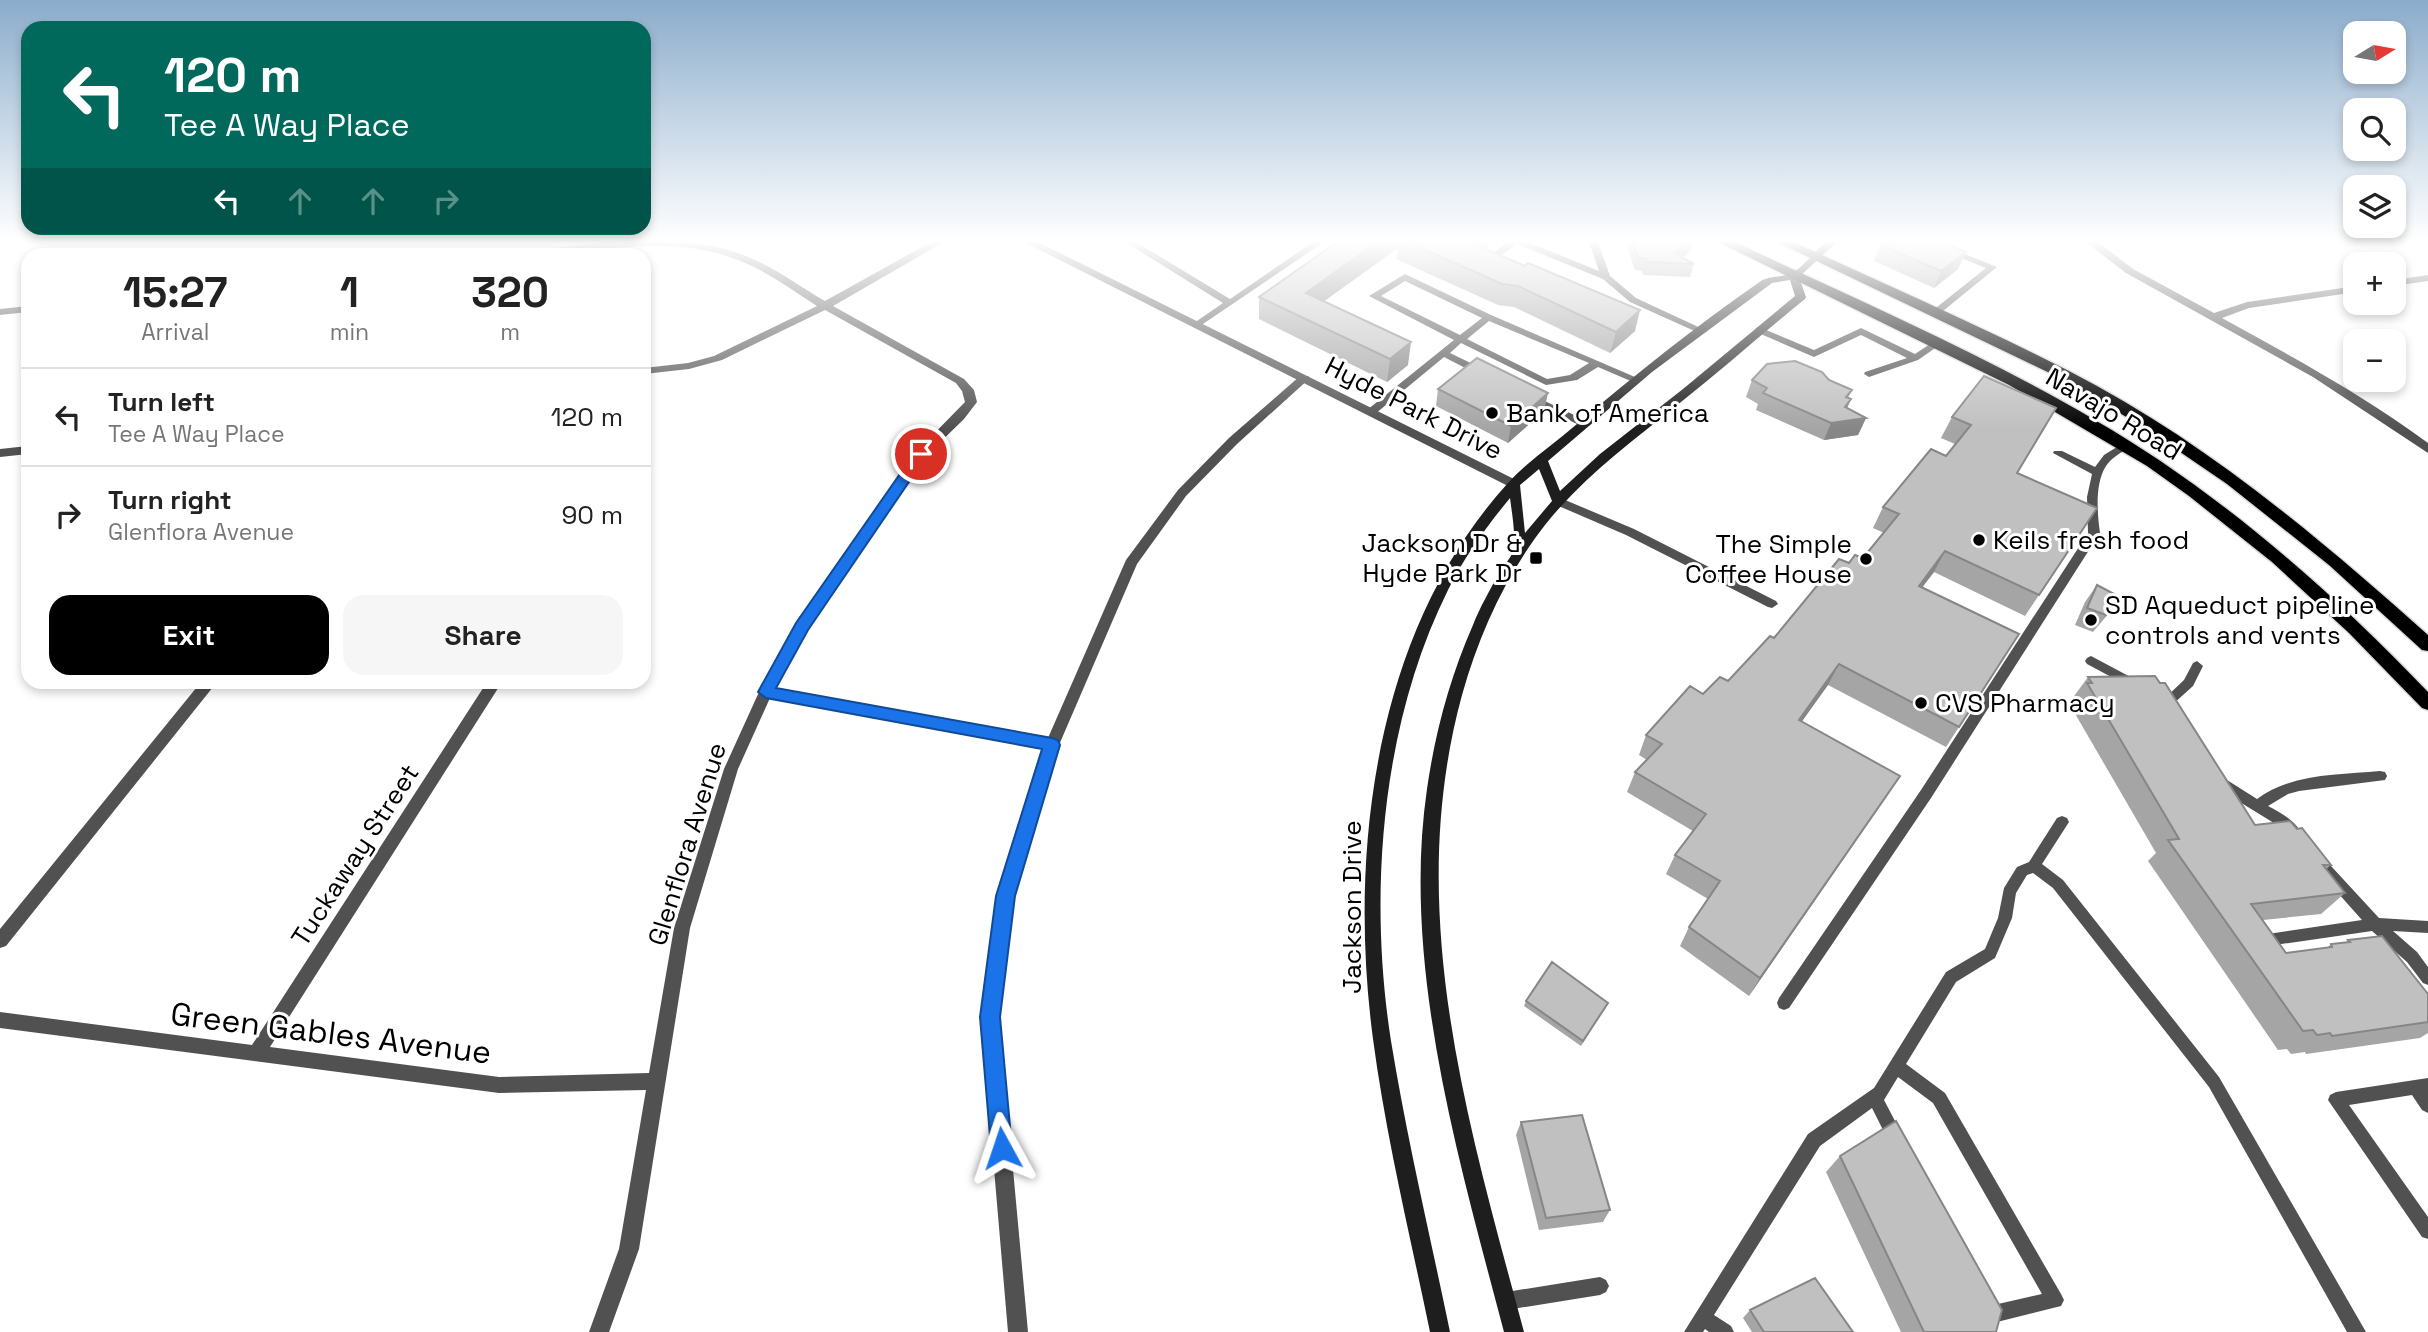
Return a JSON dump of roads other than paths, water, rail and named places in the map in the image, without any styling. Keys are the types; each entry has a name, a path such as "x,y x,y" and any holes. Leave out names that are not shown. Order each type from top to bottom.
{"main road":[{"name":"Jackson Drive","path":"1440,1332 1402,1153 1382,1039 1374,952 1374,836 1387,749 1410,663 1442,588 1483,523 1514,484 1637,380 1737,304"},
{"path":"1514,1332 1470,1164 1449,1061 1434,962 1430,878 1432,814 1440,754 1462,664 1488,602 1519,551 1558,501 1590,468 1686,393 1791,304"},
{"name":"Navajo Road","path":"1853,304 2045,399 2125,445 2189,489 2304,580 2376,648 2428,703"},
{"name":"Navajo Road","path":"1916,304 2064,375 2160,432 2232,480 2335,561 2428,645"},
{"path":"1541,459 1558,501"},
{"path":"1514,484 1520,517 1519,551"}],"street":[{"path":"651,370 689,366 718,358 828,304"},
{"name":"Hyde Park Drive","path":"1155,304 1514,484"},
{"path":"2191,304 2342,391 2425,443"},
{"path":"2214,317 2253,304"},
{"name":"Glenflora Avenue","path":"599,1332 629,1249 682,928 731,769 766,692 802,627 913,466 935,438 963,414 971,402 968,390 960,381 825,306"},
{"path":"0,312 21,310"},
{"path":"1018,1332 990,1017 1005,896 1052,745 1131,563 1182,493 1233,441 1304,378"},
{"path":"0,453 21,451"},
{"path":"0,941 204,689"},
{"name":"Tuckaway Street","path":"256,1053 490,689"},
{"path":"766,692 1052,745"},
{"name":"Green Gables Avenue","path":"0,1020 499,1085 657,1081"}],"lane":[{"path":"1197,325 1228,304"},
{"path":"1390,304 1546,382 1573,378 1597,363"},
{"path":"1461,304 1637,380"},
{"path":"1642,304 1702,331"},
{"path":"1935,313 1946,304"},
{"path":"1371,412 1488,317"},
{"path":"1759,330 1814,354 1861,331 1915,358"},
{"path":"1869,374 1915,358 1936,344"},
{"path":"1443,354 1490,377"},
{"path":"1526,395 1585,424"},
{"path":"1784,1003 1926,794 2094,533 2092,497 2099,473 2103,462 2125,445"},
{"path":"2058,453 2099,473"},
{"path":"1558,501 1630,533 1772,604"},
{"path":"2091,661 2162,701 2189,682 2197,666"},
{"path":"2216,775 2223,785 2287,824 2304,844"},
{"path":"2258,806 2271,794 2288,788 2380,776"},
{"path":"1725,1332 1697,1324 1814,1140 1880,1093 1951,977 1990,953 2005,918 2009,892 2022,871 2034,866 2062,822"},
{"path":"2321,864 2375,924 2412,957 2428,978"},
{"path":"2034,866 2058,884 2214,1082 2357,1332"},
{"path":"2412,926 2428,917"},
{"path":"2257,942 2375,924 2428,927"},
{"path":"1896,1066 1939,1098 2055,1300 1993,1314 1980,1290"},
{"path":"2428,1105 2421,1086 2336,1100 2428,1231"},
{"path":"1874,1097 1907,1158"},
{"path":"1506,1301 1600,1286"}],"place":[{"name":"Bank of America","path":"1492,413"},
{"name":"Keils fresh food","path":"1979,540"},
{"name":"Jackson Dr & Hyde Park Dr","path":"1536,558"},
{"name":"The Simple Coffee House","path":"1866,559"},
{"name":"SD Aqueduct pipeline controls and vents","path":"2091,620"},
{"name":"CVS Pharmacy","path":"1921,703"}]}
